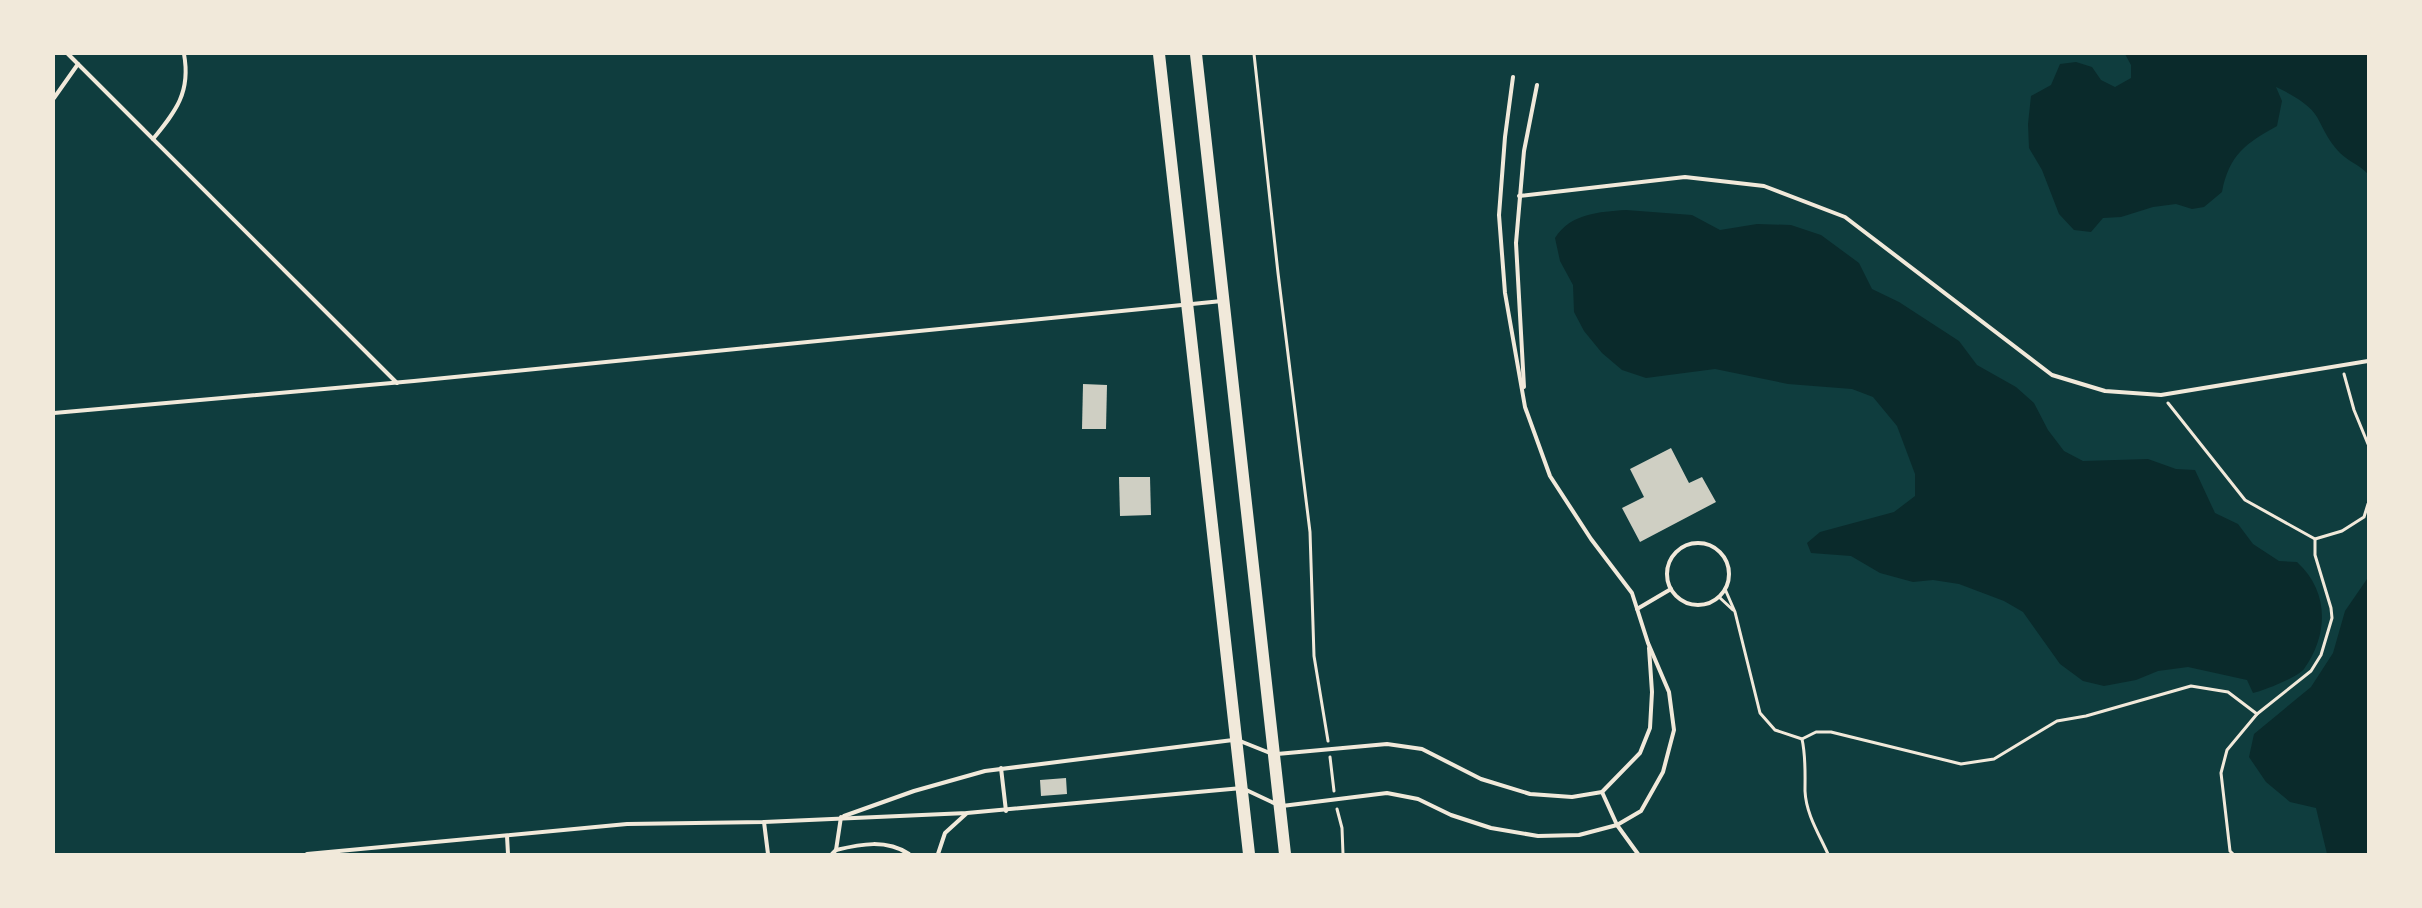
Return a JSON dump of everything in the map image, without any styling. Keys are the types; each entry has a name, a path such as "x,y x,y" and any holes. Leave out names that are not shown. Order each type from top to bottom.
{"main road":[{"path":"1159,54 1249,854"},
{"path":"1196,54 1285,854"}],"lane":[{"path":"68,54 397,383"},
{"path":"153,139 172,116 182,98 187,69 184,54"},
{"path":"54,98 78,64"},
{"path":"307,854 627,824 764,822 841,817 967,814 1242,788 1279,806 1387,793 1418,798 1451,815 1491,828 1538,836 1579,835 1617,825 1641,811 1663,772 1674,730 1669,692 1648,643 1632,593 1590,539 1550,476 1525,407 1505,293 1499,215 1505,137 1513,77"},
{"path":"1525,407 1516,243 1524,151 1537,85"},
{"path":"1519,196 1685,177 1764,186 1845,217 2052,375 2105,391 2161,395 2368,361"},
{"path":"54,412 397,383 1224,301"},
{"path":"1697,543 1714,547 1722,554 1727,564 1729,574 1726,589 1710,603 1699,605 1687,603 1671,589 1668,579 1671,559 1687,545 1697,543"},
{"path":"1637,609 1671,589"},
{"path":"841,817 914,791 1001,768 1237,740 1274,754 1387,744 1422,749 1482,779 1530,794 1572,797 1602,792 1640,754 1650,728 1652,692 1648,643"},
{"path":"1001,768 1006,811"},
{"path":"1602,792 1617,825 1638,854"},
{"path":"938,854 946,833 967,814"},
{"path":"841,817 834,852 864,843 898,846 909,854"},
{"path":"764,822 768,854"},
{"path":"507,836 508,854"}],"path":[{"path":"1254,54 1278,273 1310,532 1314,656 1329,749 1334,799 1342,828 1343,854"},
{"path":"2341,366 2354,410 2368,444"},
{"path":"2161,395 2245,500 2315,540 2342,531 2364,517 2368,504"},
{"path":"2233,854 2230,850 2221,773 2227,750 2257,714 2311,671 2321,655 2332,618 2331,608 2315,555 2315,540"},
{"path":"1726,589 1735,612 1760,713 1775,730 1802,739 1816,732 1831,732 1960,764 1994,760 2057,721 2086,716 2191,686 2228,692 2257,714"},
{"path":"1718,597 1735,612"},
{"path":"1802,739 1807,760 1805,792 1810,817 1828,854"}],"water":[{"path":"2125,54 2368,54 2368,174 2336,149 2314,112 2304,103 2276,87 2282,101 2277,126 2256,138 2240,152 2229,168 2222,192 2204,207 2192,209 2176,204 2153,207 2121,217 2103,218 2091,232 2074,230 2059,214 2042,170 2029,148 2028,124 2031,96 2051,85 2060,64 2076,62 2092,67 2101,80 2115,87 2131,78 2131,65"},
{"path":"1626,210 1692,215 1720,230 1757,224 1791,225 1821,235 1859,263 1872,289 1899,302 1959,341 1977,365 2016,387 2034,403 2048,430 2064,451 2083,461 2148,459 2176,469 2195,470 2215,513 2238,524 2253,544 2279,561 2297,562 2308,573 2320,599 2322,613 2318,642 2304,669 2288,680 2253,693 2247,680 2188,667 2158,671 2136,680 2104,686 2083,681 2060,664 2023,612 2004,601 1959,584 1933,580 1913,582 1880,573 1851,556 1811,553 1807,543 1820,532 1894,512 1915,496 1915,474 1897,426 1873,397 1852,389 1788,384 1715,369 1646,378 1622,370 1602,353 1584,331 1574,312 1573,285 1560,261 1555,238 1569,223 1586,215"},
{"path":"2367,579 2368,854 2327,854 2316,808 2290,802 2266,782 2249,757 2254,734 2311,687 2333,653 2345,611"}],"building":[{"path":"1083,384 1107,385 1106,429 1082,429"},
{"path":"1671,448 1689,483 1702,477 1716,502 1640,542 1622,508 1644,497 1630,469"},
{"path":"1119,477 1150,477 1151,515 1120,516"},
{"path":"1066,778 1067,794 1041,796 1040,780"}]}
